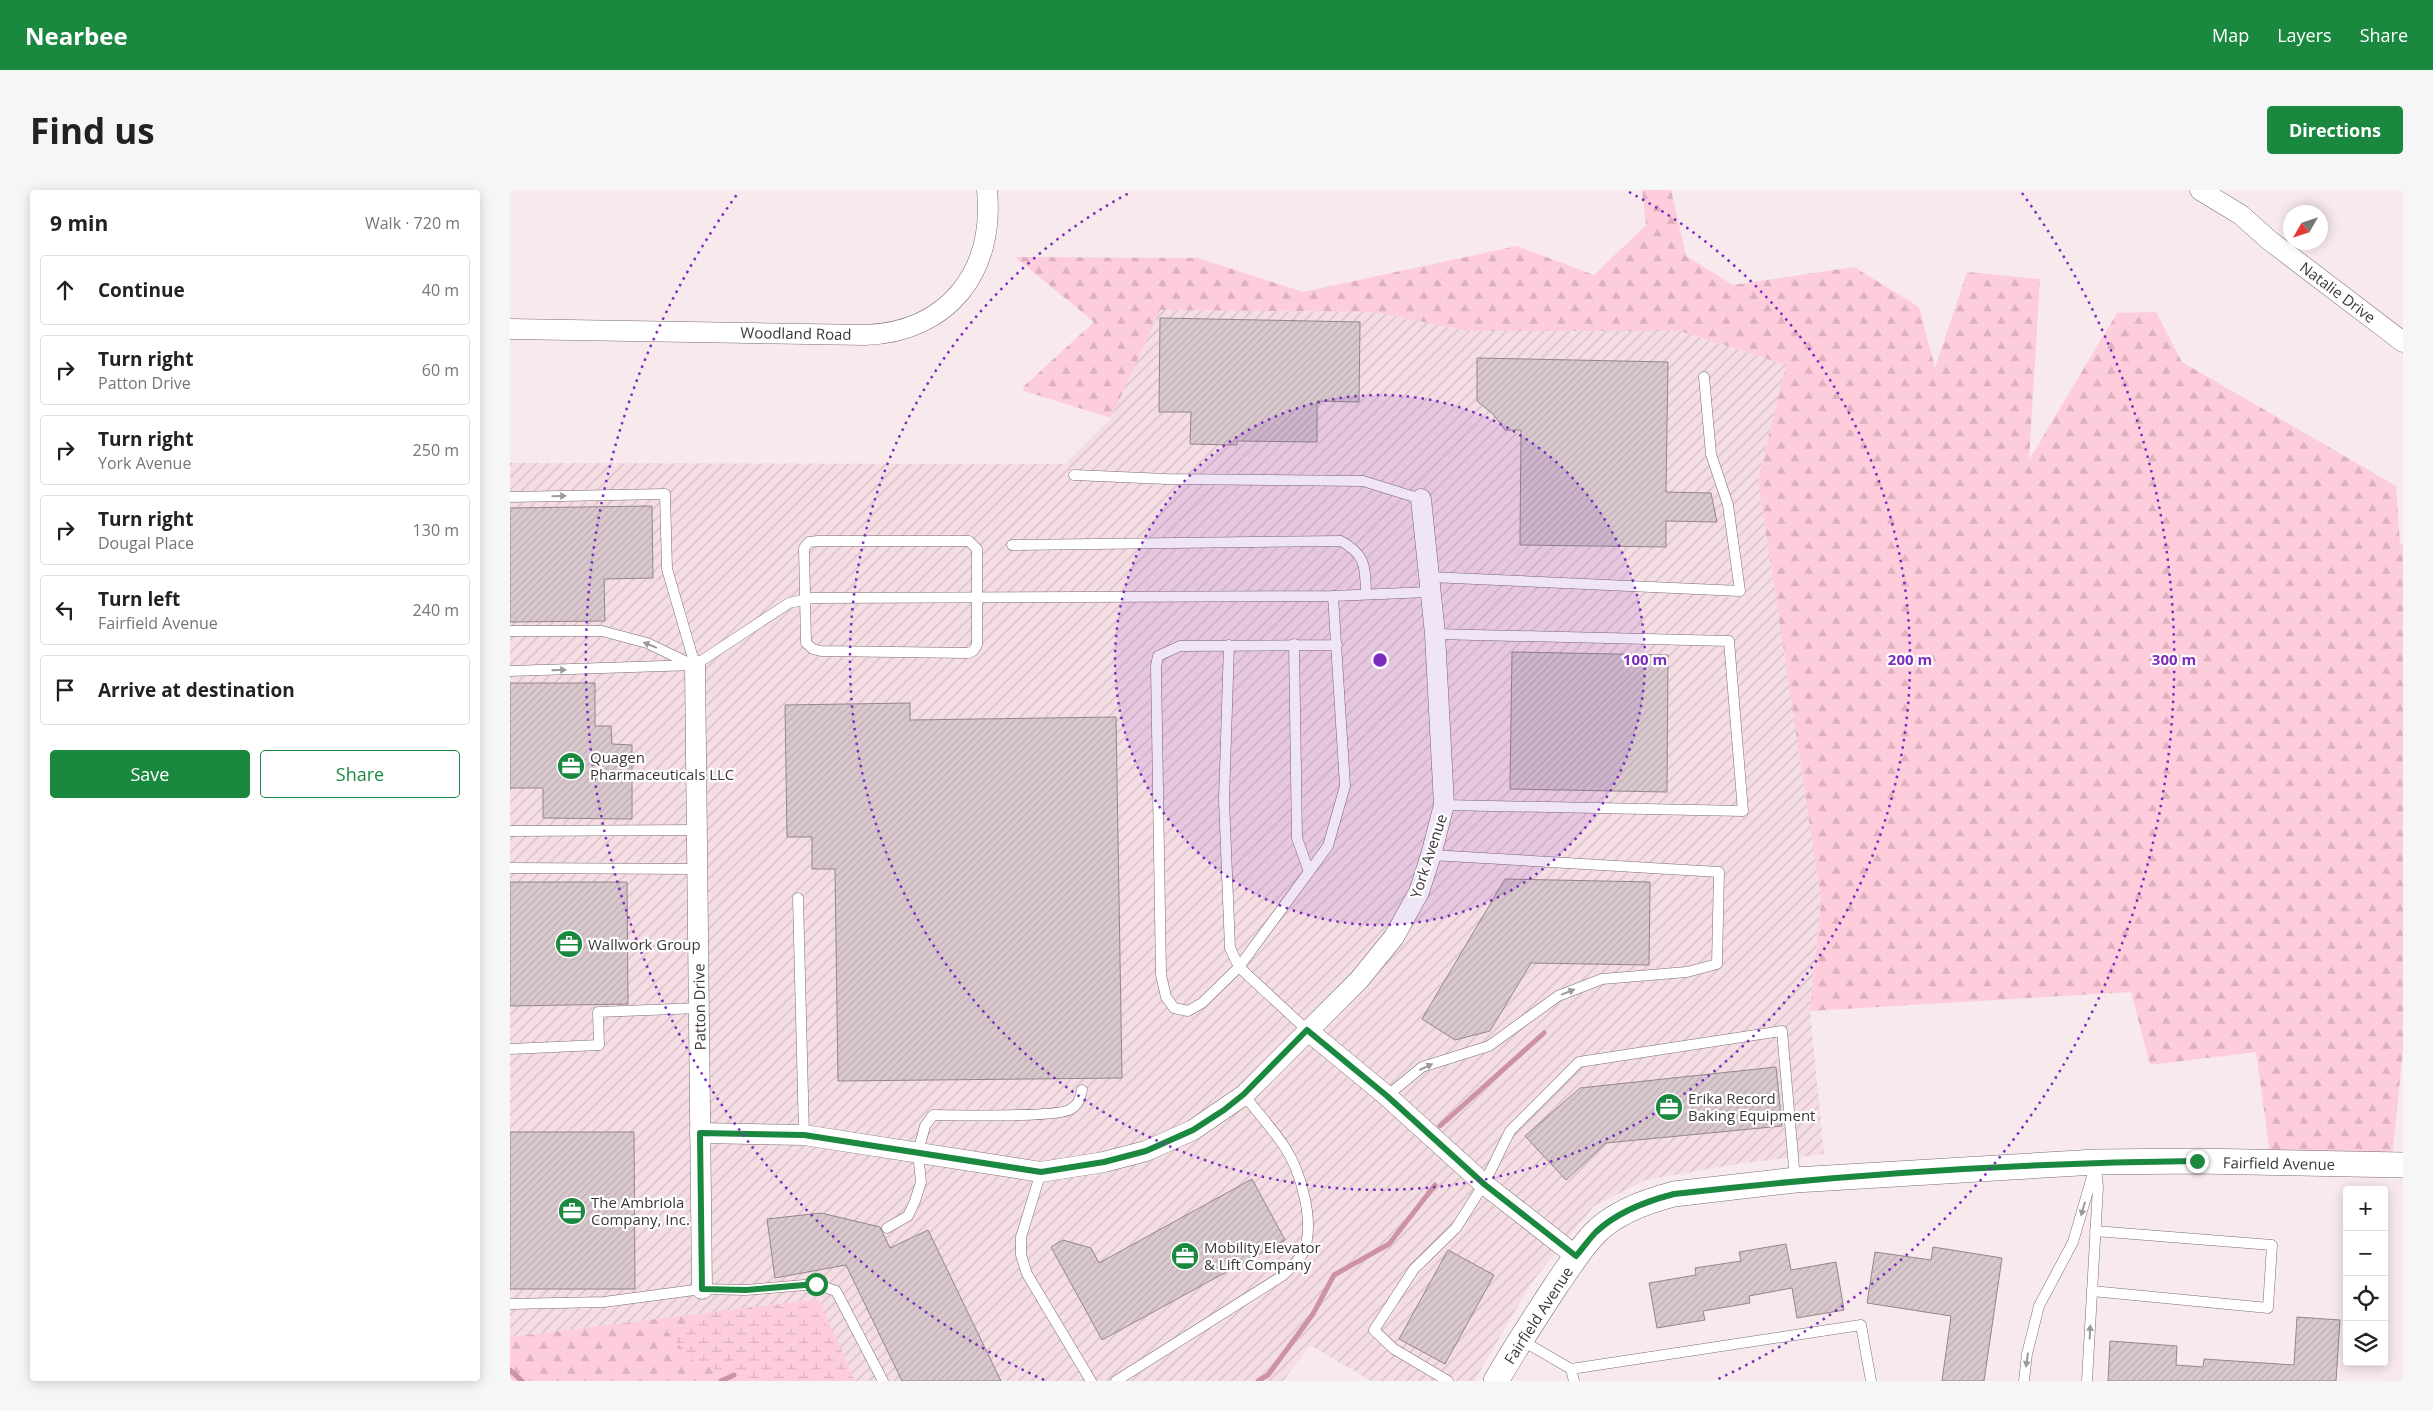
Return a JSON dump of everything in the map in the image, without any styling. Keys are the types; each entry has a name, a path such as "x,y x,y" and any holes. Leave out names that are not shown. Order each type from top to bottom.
{"street":[{"name":"Woodland Road","path":"510,329 865,334 903,329 937,313 956,296 972,276 983,253 989,228 987,190"},
{"name":"Natalie Drive","path":"2200,190 2241,216 2268,240 2403,342"},
{"name":"York Avenue","path":"700,1133 804,1135 1041,1172 1104,1162 1146,1151 1193,1130 1244,1094 1359,980 1394,937 1419,892 1431,855 1444,805 1434,634 1421,500"},
{"name":"Patton Drive","path":"695,665 702,1289"},
{"path":"1307,1030 1387,1096 1484,1184 1576,1256"},
{"name":"Fairfield Avenue","path":"1496,1381 1520,1339 1576,1256 1596,1232 1621,1214 1655,1199 1674,1194 1795,1180 2096,1162 2197,1161 2403,1165"}],"lane":[{"path":"510,672 695,665 789,603 804,600 1332,596 1429,584 1740,590 1728,506 1711,454 1704,378"},
{"path":"1074,475 1166,479 1363,481 1421,500"},
{"path":"510,497 665,494 667,569 695,665"},
{"path":"969,541 977,549 977,645 973,651 968,653 821,652 813,649 806,643 804,600 804,548 809,542 969,541"},
{"path":"1012,545 1341,541 1354,548 1363,558 1366,593"},
{"path":"1332,596 1337,645 1345,786 1328,846 1239,967 1202,1003 1188,1011 1174,1008 1166,997 1161,974 1156,666 1158,656 1180,646 1337,645"},
{"path":"510,632 602,631 647,643 695,665"},
{"path":"1434,634 1729,641 1743,811 1444,805"},
{"path":"1294,644 1297,838 1309,872"},
{"path":"1229,645 1224,800 1230,948 1239,967 1307,1030"},
{"path":"510,831 697,830"},
{"path":"1387,1096 1422,1067 1489,1046 1558,996 1602,978 1687,972 1718,964 1719,872 1431,855"},
{"path":"510,868 697,869"},
{"path":"798,898 804,1135"},
{"path":"510,1048 599,1045 598,1012 699,1008"},
{"path":"1448,1381 1394,1349 1374,1330 1414,1269 1456,1228 1484,1184 1510,1131 1579,1062 1782,1031 1795,1180"},
{"path":"887,1228 908,1216 915,1201 921,1182 918,1152 925,1126 933,1114 1034,1115 1070,1110 1079,1102 1082,1090"},
{"path":"1116,1381 1282,1276 1296,1264 1303,1252 1307,1222 1305,1196 1296,1167 1284,1147 1244,1094"},
{"path":"2087,1381 2098,1187 2096,1162"},
{"path":"2024,1381 2027,1354 2039,1306 2073,1242 2096,1162"},
{"path":"1041,1172 1021,1237 1021,1255 1027,1274 1091,1381"},
{"path":"2092,1291 2268,1308 2272,1245 2095,1231"},
{"path":"510,1304 604,1302 702,1289 746,1290 816,1284 836,1291 883,1381"},
{"path":"1520,1339 1571,1369 1861,1325 1871,1381"},
{"path":"1571,1369 1574,1381"}],"shaded area":[{"path":"1159,310 1374,312 1469,331 1680,331 1786,365 1758,479 1821,901 1810,1011 1824,1154 1743,1163 1646,1180 1594,1206 1532,1282 1474,1381 1371,1381 1310,1345 1283,1381 846,1381 818,1299 510,1337 510,463 1065,464 1111,418"}],"green space":[{"path":"1642,190 1671,190 1686,256 1733,285 1854,267 1919,307 1935,368 1967,272 2040,279 2029,460 2117,313 2156,312 2182,362 2396,486 2400,544 2403,545 2403,1050 2391,1168 2271,1160 2256,1052 2150,1065 2131,992 1810,1011 1821,901 1758,479 1786,365 1680,331 1469,331 1374,312 1160,310 1111,418 1024,391 1023,387 1094,322 1015,257 1198,258 1303,292 1517,246 1594,275 1646,225"},
{"path":"818,1299 855,1381 510,1381 510,1337"},
{"path":"809,1304 836,1336 854,1381 743,1381 734,1375 695,1362 666,1331 697,1328 704,1313"}],"building":[{"path":"1160,318 1360,322 1359,402 1317,401 1317,442 1237,441 1237,445 1190,444 1191,412 1159,412"},
{"path":"1477,358 1668,362 1666,492 1711,493 1717,522 1666,521 1666,547 1520,545 1521,430 1505,430 1493,414 1477,401"},
{"path":"652,506 653,578 604,579 605,621 510,622 510,508"},
{"path":"1512,652 1668,655 1667,792 1510,789"},
{"name":"Quagen Pharmaceuticals LLC","path":"510,683 595,683 595,726 611,726 612,744 632,745 632,819 543,818 543,788 510,788"},
{"path":"910,703 910,720 1116,717 1122,1078 838,1081 835,869 812,869 812,837 787,837 785,705"},
{"path":"1505,879 1650,882 1649,965 1531,963 1490,1031 1455,1040 1422,1019"},
{"name":"Wallwork Group","path":"510,882 627,882 628,1004 510,1006"},
{"name":"Erika Record Baking Equipment","path":"1776,1067 1782,1126 1606,1143 1566,1180 1525,1136 1580,1088"},
{"name":"The Ambriola Company, Inc.","path":"510,1132 634,1132 635,1289 510,1289"},
{"name":"Mobility Elevator & Lift Company","path":"1252,1179 1285,1240 1102,1340 1051,1247 1063,1240 1091,1248 1099,1263"},
{"path":"821,1213 880,1227 890,1248 928,1230 1001,1381 902,1381 846,1265 775,1278 767,1219"},
{"path":"1786,1244 1791,1270 1836,1262 1844,1310 1797,1318 1792,1288 1749,1296 1750,1303 1703,1311 1705,1320 1657,1328 1649,1283 1696,1275 1695,1268 1741,1261 1739,1252"},
{"path":"1933,1247 2002,1258 1984,1381 1942,1381 1951,1316 1867,1303 1875,1252 1931,1260"},
{"path":"1448,1250 1494,1275 1445,1364 1399,1339"},
{"path":"2297,1317 2340,1320 2336,1381 2108,1381 2110,1341 2177,1346 2176,1365 2203,1367 2204,1359 2294,1365"}],"waterway":[{"path":"1440,1126 1544,1033"},
{"path":"1258,1381 1268,1375 1313,1314 1334,1275 1389,1244 1435,1185"},
{"path":"510,1370 522,1381"},
{"path":"721,1381 734,1375"}],"place":[{"name":"Quagen Pharmaceuticals LLC","path":"571,766"},
{"name":"Wallwork Group","path":"569,944"},
{"name":"Erika Record Baking Equipment","path":"1669,1107"},
{"name":"The Ambriola Company, Inc.","path":"572,1211"},
{"name":"Mobility Elevator & Lift Company","path":"1185,1256"}],"route":[{"path":"816,1284 746,1290 702,1289 700,1133 804,1135 949,1156 1041,1172 1104,1162 1146,1151 1193,1130 1224,1110 1244,1094 1307,1030 1387,1096 1484,1184 1576,1256 1596,1232 1621,1214 1655,1199 1674,1194 1795,1180 2096,1162 2197,1161"}]}
